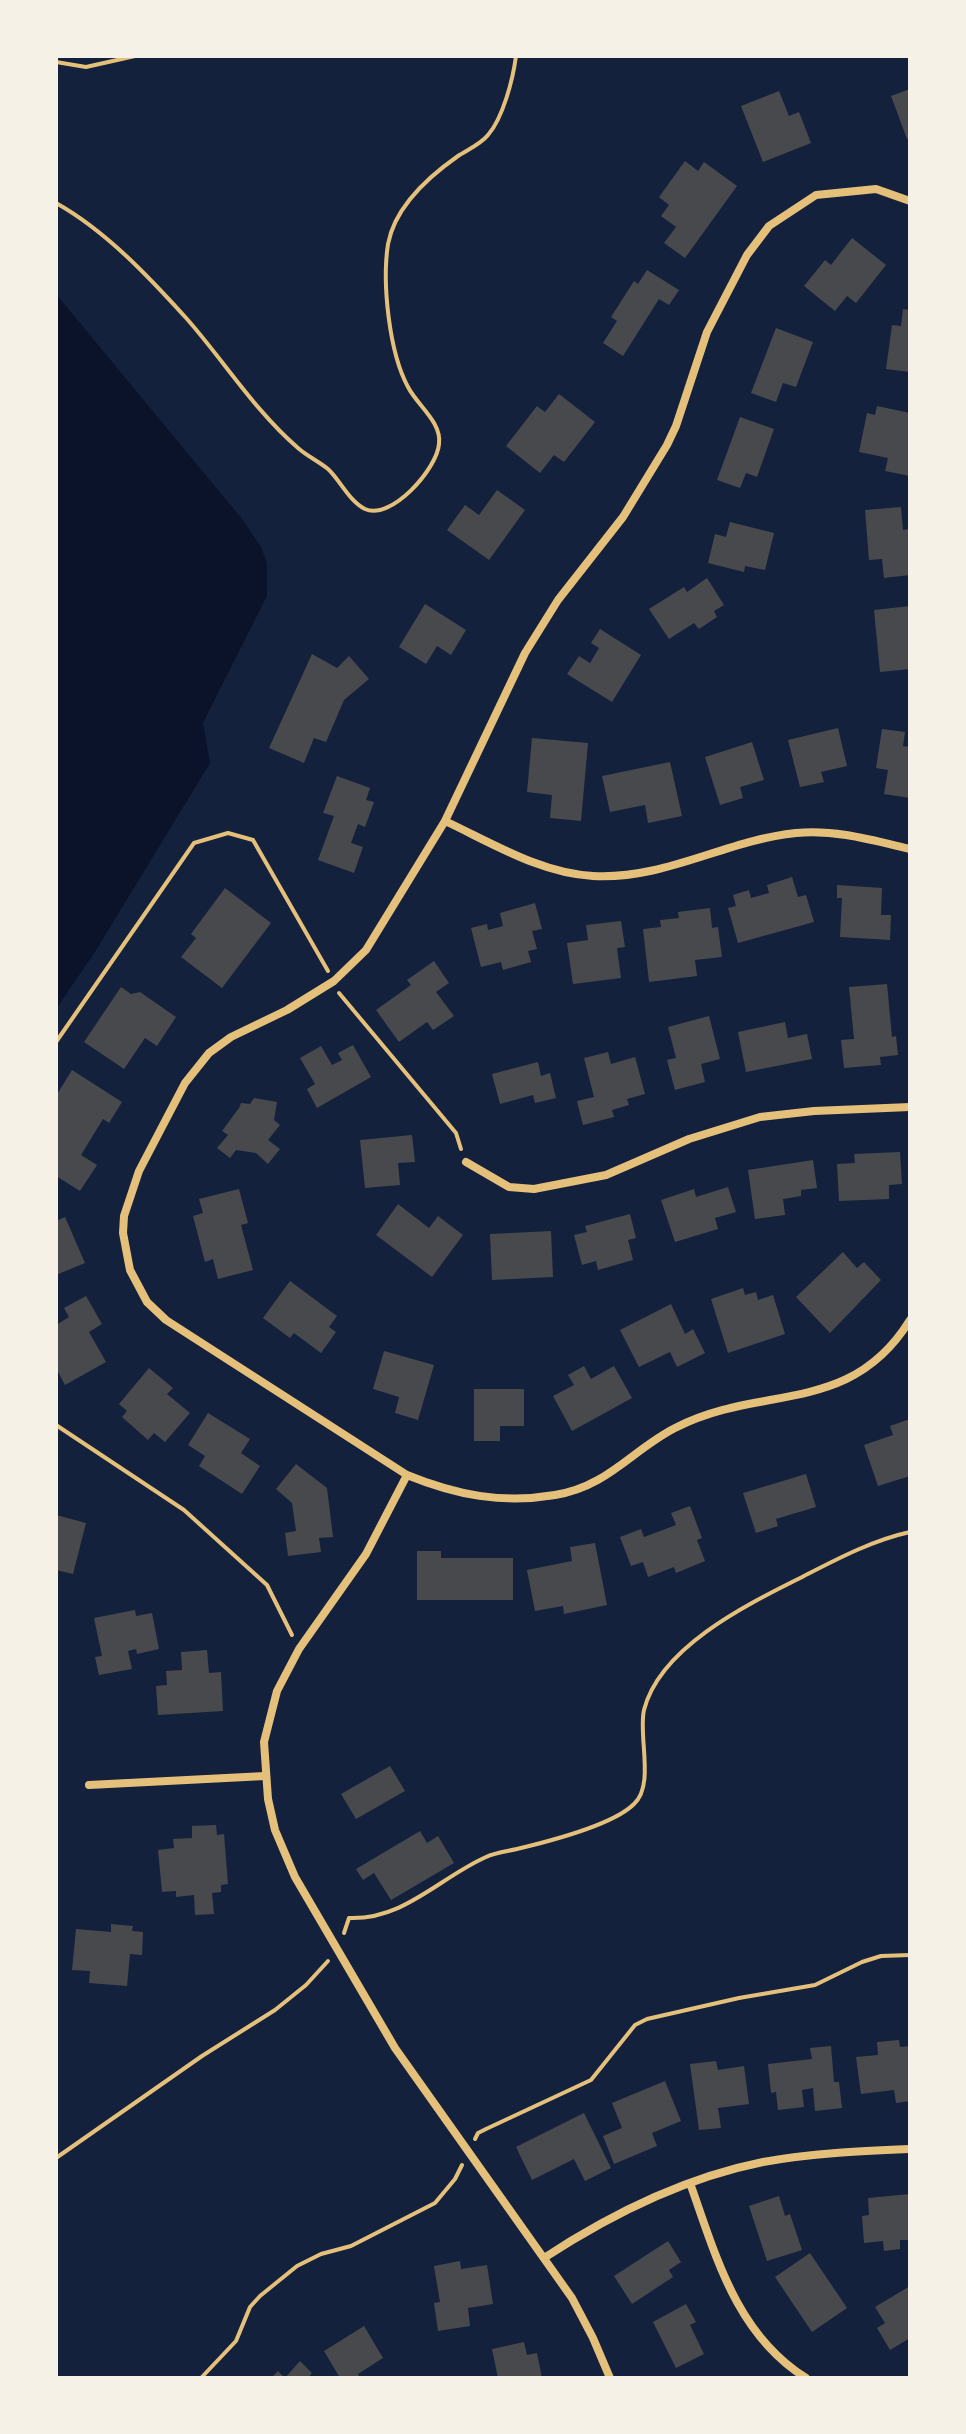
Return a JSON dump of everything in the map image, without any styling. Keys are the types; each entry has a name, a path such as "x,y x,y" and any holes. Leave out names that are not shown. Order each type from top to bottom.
{"street":[{"path":"910,201 876,189 816,195 769,226 754,245 707,332 667,445 623,517 558,600 525,653 445,821 366,950 334,981 287,1010 231,1037 209,1053 185,1083 139,1171 124,1216 126,1252 137,1286 147,1302 166,1320 407,1475 432,1485 490,1499 541,1497 577,1490 609,1475 658,1438 693,1420 842,1383 876,1362 910,1320"},
{"path":"445,821 537,863 589,876 649,872 794,833 858,836 910,849"},
{"path":"466,1162 509,1187 534,1189 606,1175 689,1139 760,1117 910,1107"},
{"path":"407,1475 366,1554 299,1649 277,1691 264,1742 265,1776 275,1830 337,1952 395,2048 572,2298 610,2378"},
{"path":"89,1785 265,1776"},
{"path":"544,2258 598,2224 647,2199 749,2165 791,2158 910,2149"},
{"path":"690,2183 724,2280 742,2314 784,2362 806,2378"}],"path":[{"path":"56,62 86,67 135,56"},
{"path":"56,203 71,211 131,261 187,319 245,391 297,448 328,469 359,505 381,511 389,508 424,476 437,456 440,441 438,430 407,386 393,340 385,294 388,243 396,221 419,188 488,135 508,95 516,56"},
{"path":"56,1042 194,843 228,833 253,840 341,996 456,1133 466,1162"},
{"path":"56,1425 184,1510 267,1585 299,1649"},
{"path":"56,2158 202,2056 275,2010 306,1985 337,1952 349,1918 366,1918 403,1908 487,1857 605,1822 635,1804 642,1792 645,1774 644,1709 653,1689 678,1656 712,1627 748,1604 838,1559 910,1532"},
{"path":"201,2378 236,2341 250,2307 260,2296 297,2266 321,2254 351,2246 435,2203 455,2179 478,2133 591,2080 640,2022 739,1998 815,1985 881,1956 910,1955"}],"water":[{"path":"56,294 242,519 261,547 267,563 267,596 203,723 210,763 95,952 56,1009"}],"building":[{"path":"910,89 910,138 907,139 891,96"},
{"path":"779,91 789,116 799,112 811,143 763,162 741,106"},
{"path":"685,161 698,171 704,162 737,186 685,258 664,243 676,227 661,216 669,205 659,197"},
{"path":"852,238 886,265 856,303 847,296 835,311 804,286 825,260 831,265"},
{"path":"647,270 679,290 669,305 659,299 623,356 603,343 617,321 611,317 634,281 638,284"},
{"path":"903,309 910,310 910,372 886,369 892,325 901,326"},
{"path":"776,328 813,342 796,387 783,383 776,402 751,393"},
{"path":"559,394 595,422 564,462 554,455 540,473 506,446 537,406 545,412"},
{"path":"877,406 910,413 910,476 885,471 888,458 859,452 867,413 875,415"},
{"path":"740,417 774,429 757,477 746,473 740,488 717,480"},
{"path":"497,490 525,510 489,560 447,530 465,505 479,515"},
{"path":"901,507 903,530 909,529 910,575 884,578 882,559 869,560 865,510"},
{"path":"730,522 774,533 765,570 745,566 744,572 708,563 715,534 726,537"},
{"path":"707,578 724,605 714,611 717,617 699,629 694,623 669,639 649,609 684,587 687,592"},
{"path":"425,604 466,630 451,655 437,646 426,664 399,647"},
{"path":"910,606 910,669 880,672 874,610"},
{"path":"600,629 641,655 612,702 567,674 579,656 590,663 599,648 591,643"},
{"path":"312,654 337,668 349,656 369,679 344,700 326,742 314,738 304,763 269,748"},
{"path":"838,728 847,766 821,772 824,782 800,787 788,740"},
{"path":"882,729 905,732 903,746 910,747 910,798 884,794 888,770 876,768"},
{"path":"532,738 588,743 581,821 550,818 552,795 527,792"},
{"path":"752,742 764,780 740,787 743,798 720,805 705,757"},
{"path":"670,762 682,816 648,823 645,805 610,812 602,776"},
{"path":"337,776 370,788 366,800 374,802 365,827 358,824 351,843 363,847 354,873 318,860 334,816 323,813"},
{"path":"792,877 798,897 806,895 814,922 738,943 728,908 736,906 733,895 749,890 751,898 769,893 767,885"},
{"path":"837,885 882,888 881,915 891,915 890,940 840,937 842,898 837,898"},
{"path":"225,888 271,923 222,988 181,957 196,938 191,934"},
{"path":"535,903 542,929 532,931 537,949 528,951 531,962 503,970 501,962 481,967 471,928 487,924 488,930 503,926 500,913"},
{"path":"710,908 712,928 718,927 722,957 695,960 697,976 649,982 643,929 661,927 660,920 679,918 678,912"},
{"path":"621,921 625,947 617,948 621,978 573,984 567,943 588,940 586,925"},
{"path":"434,961 449,983 436,992 454,1016 433,1030 427,1022 399,1042 376,1010 411,985 407,980"},
{"path":"887,984 892,1037 896,1036 898,1055 880,1057 881,1065 844,1068 841,1040 854,1039 849,987"},
{"path":"121,987 131,994 140,992 176,1017 157,1046 145,1038 124,1069 84,1042"},
{"path":"709,1016 720,1059 701,1064 705,1082 675,1090 667,1060 676,1058 668,1027"},
{"path":"785,1022 788,1038 807,1034 812,1059 746,1072 738,1032"},
{"path":"353,1045 371,1077 317,1108 307,1089 315,1084 300,1058 321,1046 332,1065 342,1060 338,1053"},
{"path":"608,1052 611,1064 635,1057 645,1094 627,1099 629,1105 612,1110 614,1117 583,1125 577,1101 594,1097 584,1058"},
{"path":"538,1062 541,1076 550,1073 556,1098 535,1103 533,1095 500,1104 492,1074"},
{"path":"72,1070 122,1102 109,1123 103,1119 81,1155 97,1165 80,1191 56,1176 56,1096"},
{"path":"254,1098 277,1102 274,1120 280,1125 268,1140 280,1149 268,1164 256,1153 236,1150 230,1158 217,1148 228,1135 222,1131 241,1103 250,1104"},
{"path":"412,1135 415,1162 398,1163 400,1185 365,1188 360,1140"},
{"path":"900,1152 902,1184 889,1185 889,1199 839,1201 837,1164 855,1163 854,1154"},
{"path":"813,1160 817,1188 801,1190 801,1196 783,1199 785,1215 755,1219 748,1170"},
{"path":"728,1187 736,1212 715,1218 718,1229 675,1242 661,1200 694,1189 696,1197"},
{"path":"239,1189 248,1223 241,1225 253,1270 218,1279 213,1259 205,1262 193,1216 203,1213 199,1199"},
{"path":"398,1204 429,1228 438,1216 463,1235 432,1277 376,1235"},
{"path":"630,1214 636,1238 628,1240 633,1260 598,1270 596,1261 582,1265 574,1235 587,1232 585,1226"},
{"path":"56,1215 58,1220 65,1217 85,1263 56,1275"},
{"path":"551,1231 553,1277 492,1280 490,1234"},
{"path":"843,1252 857,1268 864,1262 881,1280 830,1333 796,1297"},
{"path":"290,1281 337,1316 329,1327 336,1332 321,1353 294,1333 290,1338 263,1318"},
{"path":"743,1288 745,1295 756,1292 758,1300 773,1295 785,1334 728,1353 711,1299"},
{"path":"86,1296 102,1324 89,1332 106,1362 65,1385 56,1368 56,1325 69,1317 64,1308"},
{"path":"671,1304 685,1334 693,1329 705,1353 677,1367 670,1352 639,1367 620,1330"},
{"path":"384,1351 434,1365 418,1420 395,1413 399,1397 373,1389"},
{"path":"584,1366 591,1379 614,1366 632,1398 572,1431 553,1396 574,1385 568,1375"},
{"path":"149,1368 173,1388 167,1394 190,1413 165,1442 154,1433 148,1440 122,1417 127,1411 119,1404"},
{"path":"474,1389 524,1389 524,1426 500,1426 500,1441 474,1441"},
{"path":"208,1413 250,1439 241,1453 260,1466 242,1494 199,1466 205,1456 188,1445"},
{"path":"910,1419 910,1476 878,1486 864,1445 893,1435 890,1426"},
{"path":"296,1464 327,1488 333,1537 319,1538 321,1552 288,1556 285,1533 296,1531 292,1503 276,1489"},
{"path":"806,1474 816,1507 776,1519 778,1526 756,1533 743,1493"},
{"path":"690,1506 702,1538 697,1540 705,1561 676,1573 674,1567 648,1577 643,1562 631,1566 620,1537 641,1529 644,1537 676,1525 671,1513"},
{"path":"56,1515 86,1523 73,1574 56,1570"},
{"path":"595,1543 607,1605 564,1614 563,1606 535,1611 527,1570 572,1561 570,1547"},
{"path":"417,1551 441,1551 441,1558 513,1558 513,1600 417,1600"},
{"path":"135,1610 136,1616 152,1613 159,1649 137,1654 136,1649 128,1651 132,1669 99,1675 95,1657 102,1656 94,1618"},
{"path":"207,1650 209,1673 221,1672 223,1711 158,1715 156,1686 167,1685 166,1671 182,1670 181,1652"},
{"path":"390,1766 405,1791 356,1819 341,1794"},
{"path":"216,1825 217,1835 224,1834 228,1884 221,1885 221,1892 212,1893 214,1914 195,1915 194,1895 176,1897 176,1891 162,1892 158,1850 174,1848 173,1839 192,1838 192,1826"},
{"path":"420,1831 427,1843 438,1836 454,1863 391,1900 374,1873 363,1880 356,1869"},
{"path":"111,1924 133,1926 132,1931 143,1932 142,1955 130,1954 127,1986 89,1983 90,1971 72,1970 76,1929 111,1932"},
{"path":"899,2040 900,2047 910,2046 910,2101 896,2103 894,2090 861,2094 856,2057 878,2055 877,2042"},
{"path":"831,2046 834,2082 839,2082 842,2108 815,2111 813,2088 802,2090 804,2107 778,2110 776,2092 771,2093 768,2064 812,2059 810,2048"},
{"path":"716,2061 718,2070 744,2066 749,2104 718,2108 721,2128 699,2130 690,2064"},
{"path":"665,2081 681,2121 652,2133 657,2146 614,2164 603,2136 622,2128 612,2103"},
{"path":"584,2113 611,2168 585,2181 574,2159 532,2180 516,2147"},
{"path":"910,2194 910,2240 900,2240 900,2249 884,2251 883,2241 864,2243 862,2216 869,2215 868,2198"},
{"path":"779,2196 785,2216 790,2214 802,2250 767,2261 749,2206"},
{"path":"668,2241 681,2262 669,2270 673,2277 632,2304 614,2276"},
{"path":"810,2253 847,2308 812,2332 775,2277"},
{"path":"460,2261 461,2269 487,2265 493,2304 468,2308 470,2326 438,2331 434,2303 440,2302 434,2266"},
{"path":"910,2286 910,2338 890,2350 877,2328 885,2323 875,2307"},
{"path":"686,2304 696,2322 690,2325 704,2354 676,2368 653,2322"},
{"path":"364,2326 383,2358 358,2374 360,2378 340,2378 324,2351"},
{"path":"524,2342 527,2355 537,2353 542,2378 498,2378 492,2349"},
{"path":"300,2361 312,2373 308,2378 285,2378"},
{"path":"278,2371 285,2378 271,2378"}]}
